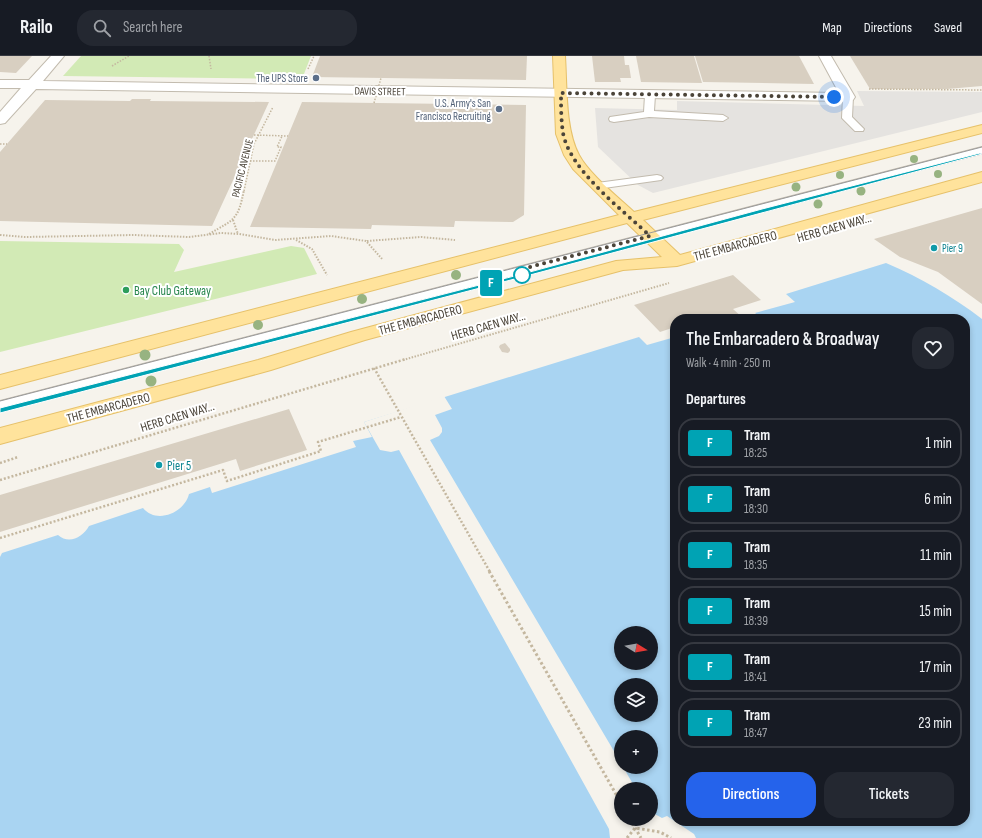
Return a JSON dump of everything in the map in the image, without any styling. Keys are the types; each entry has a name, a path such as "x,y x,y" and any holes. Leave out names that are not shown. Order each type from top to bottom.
{"main road":[{"path":"559,56 563,134 566,144 578,166 597,186 677,261"},
{"path":"0,382 630,217 756,188 982,129"},
{"name":"THE EMBARCADERO","path":"0,436 264,365 358,336 622,265 677,261 982,176"}],"street":[{"path":"0,120 58,56"},
{"path":"825,56 848,98"},
{"name":"DAVIS STREET","path":"0,84 848,98"}],"lane":[{"path":"649,114 650,95"},
{"path":"848,98 847,118 859,129"},
{"path":"614,120 649,114 723,118"},
{"name":"THE EMBARCADERO","path":"0,406 982,150"},
{"path":"597,186 657,178"}],"path":[{"path":"109,69 116,63 129,56"},
{"path":"306,73 314,56"},
{"path":"374,103 381,78"},
{"path":"868,89 982,90"},
{"name":"PACIFIC AVENUE","path":"233,220 240,210 254,144 274,106"},
{"path":"254,135 288,136"},
{"path":"250,160 275,160 281,147 277,147 282,136"},
{"path":"0,144 7,144"},
{"path":"206,235 233,220 234,226 239,234"},
{"path":"0,235 25,237 133,234 189,237 221,233 239,234 275,240 331,236 366,241 422,237 458,241"},
{"path":"294,239 311,247 328,277"},
{"path":"366,241 386,263"},
{"name":"HERB CAEN WAY...","path":"0,480 374,368 673,282"},
{"path":"374,368 614,791"},
{"path":"0,538 223,470 227,481 322,451 318,442 401,417"},
{"path":"627,838 635,828"},
{"path":"635,828 641,838"},
{"path":"635,828 660,832 671,838"}],"green space":[{"path":"81,56 311,56 302,79 63,76"},
{"name":"Bay Club Gateway","path":"0,241 179,244 184,250 174,272 291,246 304,248 317,274 0,352"}],"shaded area":[{"path":"857,91 982,92 982,112 653,193 638,185 598,147 595,108 677,110 677,101 864,106"}],"water":[{"path":"886,263 936,288 982,319 982,838 0,838 0,557 2,553 58,535 67,539 75,538 83,533 89,526 143,508 156,516 170,514 182,506 189,494 210,487 212,493 356,447 353,441 372,437 364,422 639,337 647,345 670,338 670,826 970,826 970,314 755,313 795,302 786,294"}],"pier":[{"path":"444,396 452,409 435,415 442,428 442,432 439,436 430,440 614,751 614,774 627,774 632,782 614,782 614,826 658,826 658,816 662,818 667,816 670,818 670,826 682,826 694,834 696,838 610,838 609,829 399,450 391,452 380,450 364,422"}],"building":[{"path":"0,56 32,56 16,73 0,72"},
{"path":"320,56 527,56 526,80 312,77"},
{"path":"592,56 624,56 625,65 629,65 631,78 620,78 621,82 595,82"},
{"path":"636,56 694,56 702,83 641,82"},
{"path":"695,56 799,56 814,84 703,82"},
{"path":"850,56 982,56 982,86 947,89 870,89"},
{"path":"132,99 151,99 150,101 269,102 212,226 0,221 0,152 45,100 130,101"},
{"path":"302,102 526,105 524,215 513,222 455,221 454,227 372,225 371,229 250,227"},
{"name":"Pier 9","path":"982,208 982,304 938,272 900,257 874,239"},
{"path":"733,275 761,300 733,309 738,314 670,314 670,329 660,332 634,305"},
{"path":"505,343 510,349 508,353 502,352 499,347"},
{"name":"Pier 5","path":"289,409 307,450 240,471 236,459 0,532 0,495"}],"tram line":[{"path":"0,401 982,147"},
{"path":"0,411 982,154"},
{"name":"F","path":"0,411 982,154"}],"place":[{"name":"The UPS Store","path":"316,78"},
{"name":"U.S. Army's San Francisco Recruiting","path":"499,109"},
{"name":"Pier 9","path":"934,248"},
{"name":"Bay Club Gateway","path":"126,290"},
{"name":"Pier 5","path":"159,465"}],"route":[{"path":"522,275 522,269 650,236 597,186 578,166 571,155 563,134 561,93 834,97"}]}
